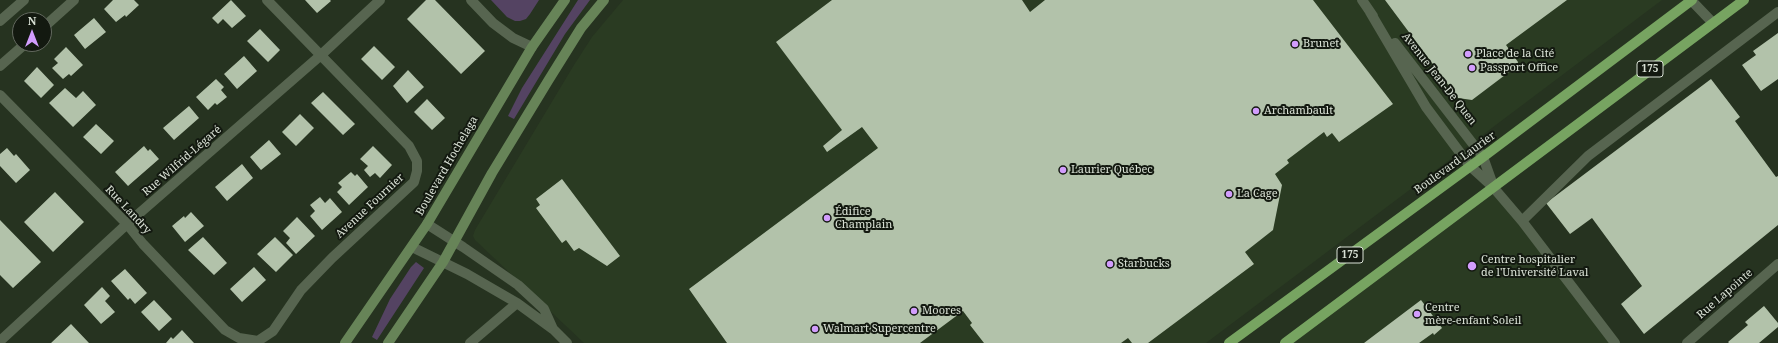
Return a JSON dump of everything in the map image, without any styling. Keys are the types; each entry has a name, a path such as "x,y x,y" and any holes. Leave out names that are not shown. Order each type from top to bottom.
{"main road":[{"name":"Boulevard Hochelaga","path":"345,343 427,224 532,47 565,0"},
{"path":"388,343 443,262 492,173 581,28 604,0"},
{"name":"Boulevard Laurier","path":"1229,343 1483,157 1692,0"},
{"name":"175","path":"1285,343 1744,0"}],"street":[{"path":"0,21 24,0"},
{"path":"52,20 74,0"},
{"name":"Avenue Fournier","path":"239,338 258,341 273,331 301,290 332,258 414,182 417,171 417,161 409,146 267,0"},
{"name":"Rue Wilfrid-Légaré","path":"0,341 127,224 322,55 380,0"},
{"path":"471,0 493,23 512,38 532,47"},
{"name":"Avenue Jean-De Quen","path":"1362,0 1426,107 1470,166 1493,187 1522,221 1615,343"},
{"path":"1692,0 1713,23"},
{"name":"Avenue Jean-De Quen","path":"1370,12 1483,157 1493,187"},
{"path":"1522,221 1588,156 1778,12"},
{"path":"0,66 16,52"},
{"name":"Rue Landry","path":"0,95 127,224 142,244 225,330 239,338"},
{"path":"427,224 518,285 544,310 554,330"},
{"path":"412,247 467,274 517,303 554,330 567,343"},
{"name":"Rue Lapointe","path":"1691,342 1778,264"},
{"path":"470,343 517,303"}],"shaded area":[{"path":"491,0 539,0 526,19 515,21 507,17"},
{"path":"578,0 590,0 565,34 514,119 508,116 522,88"},
{"path":"623,0 1662,0 1206,343 584,343 475,240 473,236 475,230 574,65 592,37"},
{"name":"Centre hospitalier de l'Université Laval","path":"1493,187 1615,343 1285,343"},
{"path":"416,262 424,268 377,340 372,337 390,299 411,267"}],"building":[{"path":"113,0 134,0 139,5 126,17 125,15 116,22 104,9"},
{"path":"231,0 246,16 232,28 223,19 218,24 212,18"},
{"path":"305,0 330,0 331,1 317,13"},
{"path":"426,0 435,0 485,51 461,74 407,19"},
{"name":"Laurier Québec","path":"832,0 1022,0 1030,12 1045,0 1313,0 1393,104 1339,142 1332,133 1327,137 1324,132 1287,160 1289,163 1275,174 1282,185 1273,230 1245,252 1254,264 1148,343 1132,343 1128,338 1121,343 984,343 970,325 972,323 963,311 920,343 727,343 689,289 878,148 862,127 827,152 823,146 842,130 776,42"},
{"name":"Place de la Cité","path":"1385,0 1567,0 1506,45 1518,62 1517,66 1472,100 1458,98"},
{"path":"94,18 106,32 85,49 74,35"},
{"path":"260,29 280,50 268,62 247,41"},
{"path":"1778,33 1778,79 1761,91 1742,65 1756,55 1753,51"},
{"path":"374,46 395,67 382,80 361,59"},
{"path":"66,47 83,65 71,76 69,74 63,79 52,68 58,63 54,59"},
{"path":"244,56 257,71 237,89 224,74"},
{"path":"37,67 54,85 41,98 24,81"},
{"path":"408,70 424,87 407,103 393,86"},
{"path":"216,79 224,87 221,90 227,97 217,105 215,103 208,110 196,97"},
{"path":"1711,79 1740,117 1735,121 1776,177 1778,176 1778,225 1644,334 1621,304 1642,286 1592,218 1570,234 1546,203"},
{"path":"65,88 76,98 83,91 96,105 73,127 49,103"},
{"path":"323,92 355,124 343,135 311,103"},
{"path":"427,99 445,118 432,130 414,112"},
{"path":"189,106 199,118 174,140 163,128"},
{"path":"300,114 314,128 296,146 282,132"},
{"path":"96,124 114,141 101,154 83,137"},
{"path":"269,140 281,154 261,170 250,157"},
{"path":"144,146 148,151 150,149 159,159 128,186 115,172"},
{"path":"373,146 392,165 380,178 375,173 370,177 364,170 368,166 360,159"},
{"path":"7,148 14,156 16,154 30,170 16,183 0,166 0,154"},
{"path":"242,164 253,178 227,201 215,187"},
{"path":"351,172 355,176 357,174 368,187 349,205 337,192 342,187 338,183"},
{"path":"562,179 620,256 607,266 579,248 574,251 566,240 562,243 536,208 540,205 536,199"},
{"path":"55,192 84,222 53,252 24,222"},
{"path":"320,197 325,203 330,198 342,212 322,230 310,216 315,211 310,205"},
{"path":"191,212 204,226 185,242 172,226 184,216 185,218"},
{"path":"297,217 315,236 296,254 286,243 290,238 283,231"},
{"path":"0,220 41,262 13,288 0,275"},
{"path":"203,237 227,263 214,275 188,250"},
{"path":"275,237 293,255 276,272 257,254"},
{"path":"254,267 266,280 242,302 230,289"},
{"path":"125,269 147,293 135,304 130,298 128,300 111,281"},
{"path":"102,287 110,296 105,301 115,312 101,324 84,305"},
{"path":"154,300 172,319 159,331 141,312"},
{"name":"Centre mère-enfant Soleil","path":"1421,300 1442,328 1434,335 1433,333 1419,343 1364,343"},
{"path":"1764,306 1778,323 1778,327 1759,343 1729,343 1728,342 1748,325 1745,322"},
{"path":"71,324 89,343 51,343"},
{"path":"182,330 194,343 166,343 171,337 173,339"}],"place":[{"name":"Brunet","path":"1295,44"},
{"name":"Place de la Cité","path":"1468,54"},
{"name":"Passport Office","path":"1472,68"},
{"name":"Archambault","path":"1256,111"},
{"name":"Laurier Québec","path":"1063,170"},
{"name":"La Cage","path":"1229,194"},
{"name":"Édifice Champlain","path":"827,218"},
{"name":"Starbucks","path":"1110,264"},
{"name":"Centre hospitalier de l'Université Laval","path":"1472,266"},
{"name":"Moores","path":"914,311"},
{"name":"Centre mère-enfant Soleil","path":"1417,314"},
{"name":"Walmart Supercentre","path":"815,329"}]}
